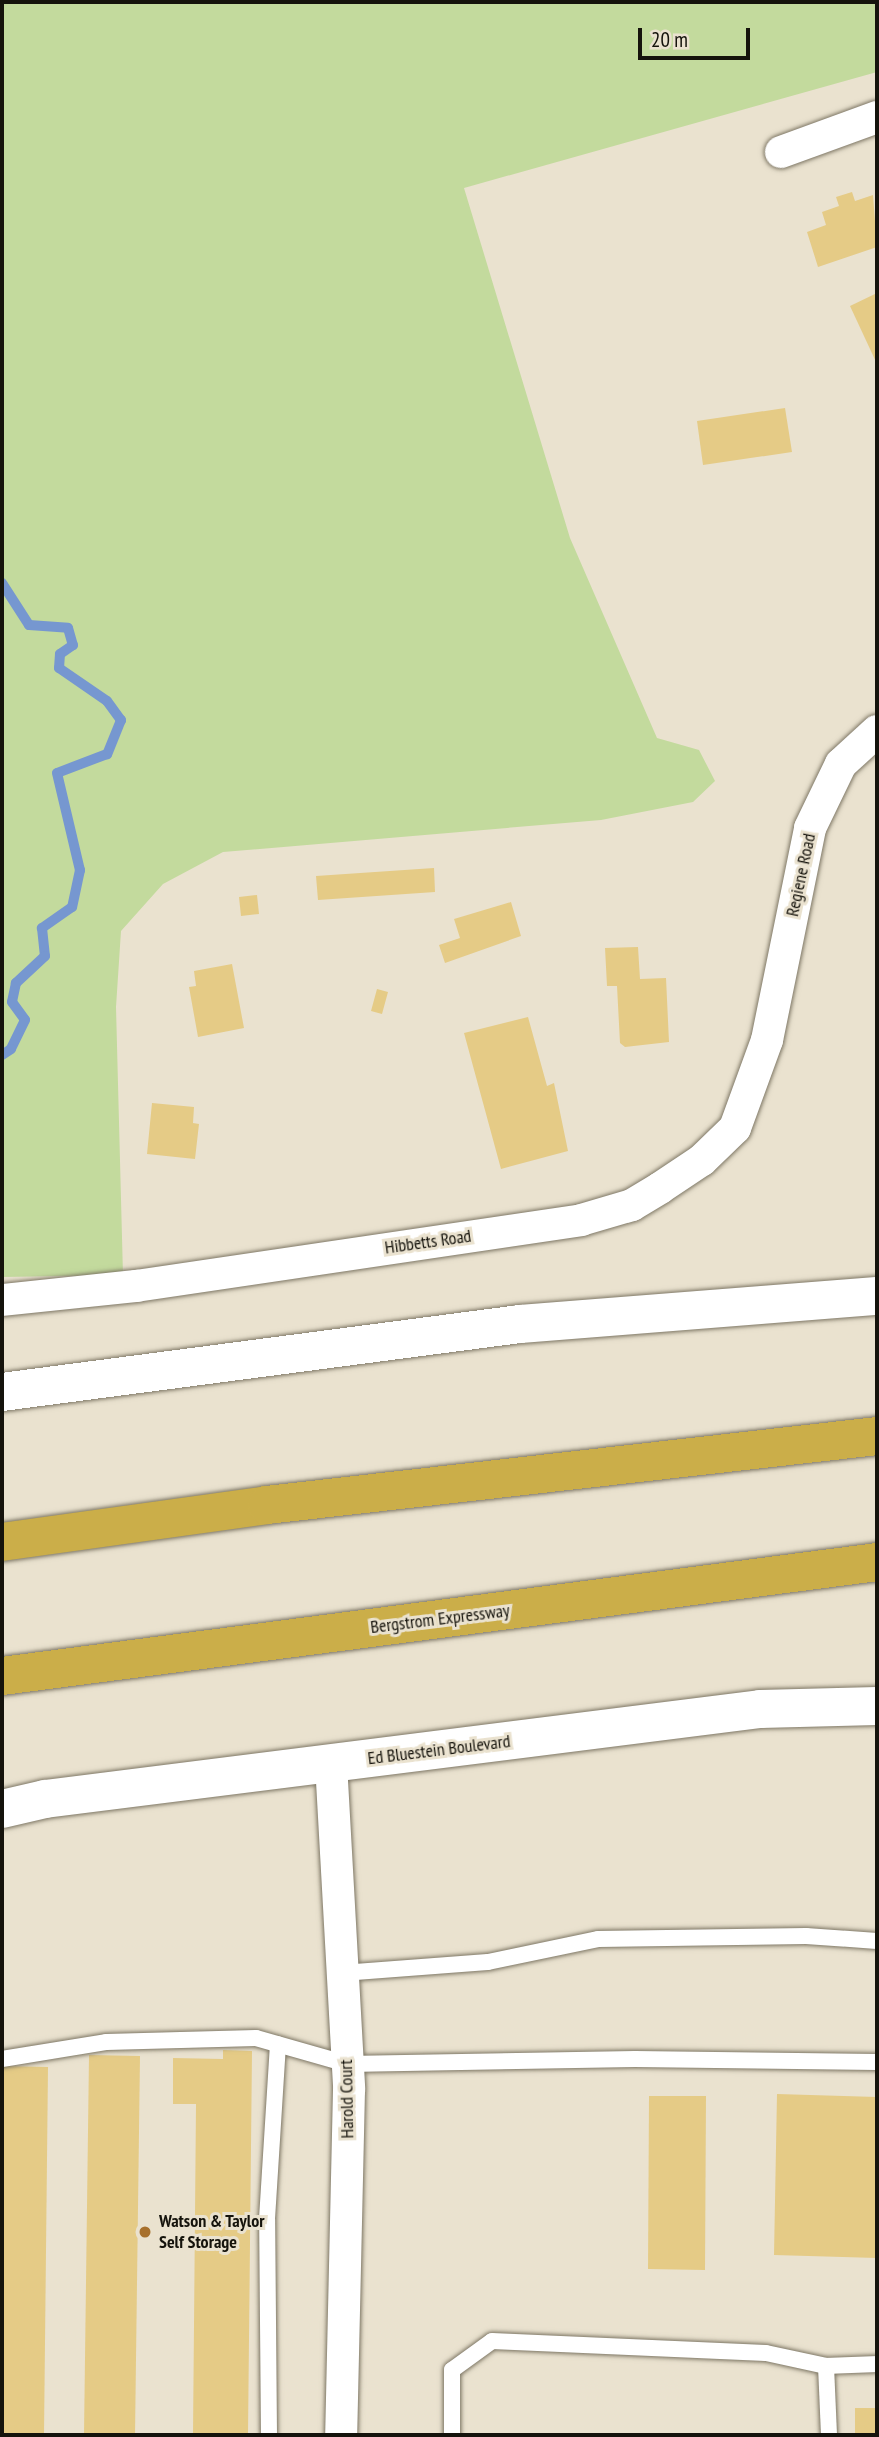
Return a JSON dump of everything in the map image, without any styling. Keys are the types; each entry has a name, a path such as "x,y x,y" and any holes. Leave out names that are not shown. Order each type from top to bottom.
{"highway":[{"path":"2,1542 267,1505 877,1436"},
{"name":"Bergstrom Expressway","path":"2,1676 877,1562"}],"main road":[{"path":"2,1392 520,1324 873,1298"},
{"name":"Ed Bluestein Boulevard","path":"2,1809 331,1763 760,1709 877,1706"}],"street":[{"path":"782,152 877,117"},
{"name":"Regiene Road","path":"767,1041 810,828 841,764 877,731"},
{"name":"Hibbetts Road","path":"2,1300 136,1286 581,1220 632,1205 702,1160 735,1128 767,1041"},
{"name":"Harold Court","path":"331,1763 347,2064 341,2435"}],"lane":[{"path":"342,1973 488,1962 598,1939 806,1936 877,1941"},
{"path":"2,2059 106,2042 256,2038 347,2064 635,2059 877,2062"},
{"path":"269,2435 267,2219 278,2044"},
{"path":"452,2435 452,2370 492,2341 766,2353 826,2366 877,2364"},
{"path":"826,2366 828,2435"}],"green space":[{"path":"2,2 877,2 877,72 464,188 570,538 657,738 699,750 715,781 693,802 601,820 223,852 163,884 121,931 116,1007 123,1275 2,1277"}],"building":[{"path":"852,192 855,201 873,195 877,247 818,267 807,232 826,225 822,212 839,206 836,197"},
{"path":"877,293 877,364 850,306"},
{"path":"785,408 792,452 703,465 697,421"},
{"path":"434,868 435,892 318,900 316,876"},
{"path":"257,895 259,914 241,916 239,897"},
{"path":"511,902 521,936 445,963 439,945 460,938 454,919"},
{"path":"638,947 640,979 666,978 669,1042 625,1047 620,1043 617,986 607,986 605,948"},
{"path":"232,964 244,1028 198,1037 189,987 196,986 194,971"},
{"path":"377,989 388,992 382,1014 371,1011"},
{"path":"528,1017 547,1086 554,1083 568,1151 501,1169 464,1033"},
{"path":"152,1103 194,1107 193,1123 199,1124 195,1159 147,1154"},
{"path":"223,2050 252,2051 248,2435 193,2435 196,2104 173,2104 173,2058 223,2059"},
{"path":"89,2055 140,2056 135,2435 84,2435"},
{"path":"2,2066 48,2067 44,2435 2,2435"},
{"path":"777,2094 877,2097 877,2258 774,2255"},
{"path":"649,2096 706,2096 705,2270 648,2269"},
{"path":"855,2408 877,2408 877,2435 855,2435"}],"waterway":[{"path":"2,583 29,625 68,628 73,645 60,654 59,668 107,701 121,720 107,754 57,773 80,870 72,907 42,928 45,956 16,983 12,1002 25,1020 11,1049 2,1055"}],"place":[{"name":"Watson & Taylor Self Storage","path":"145,2232"}]}
